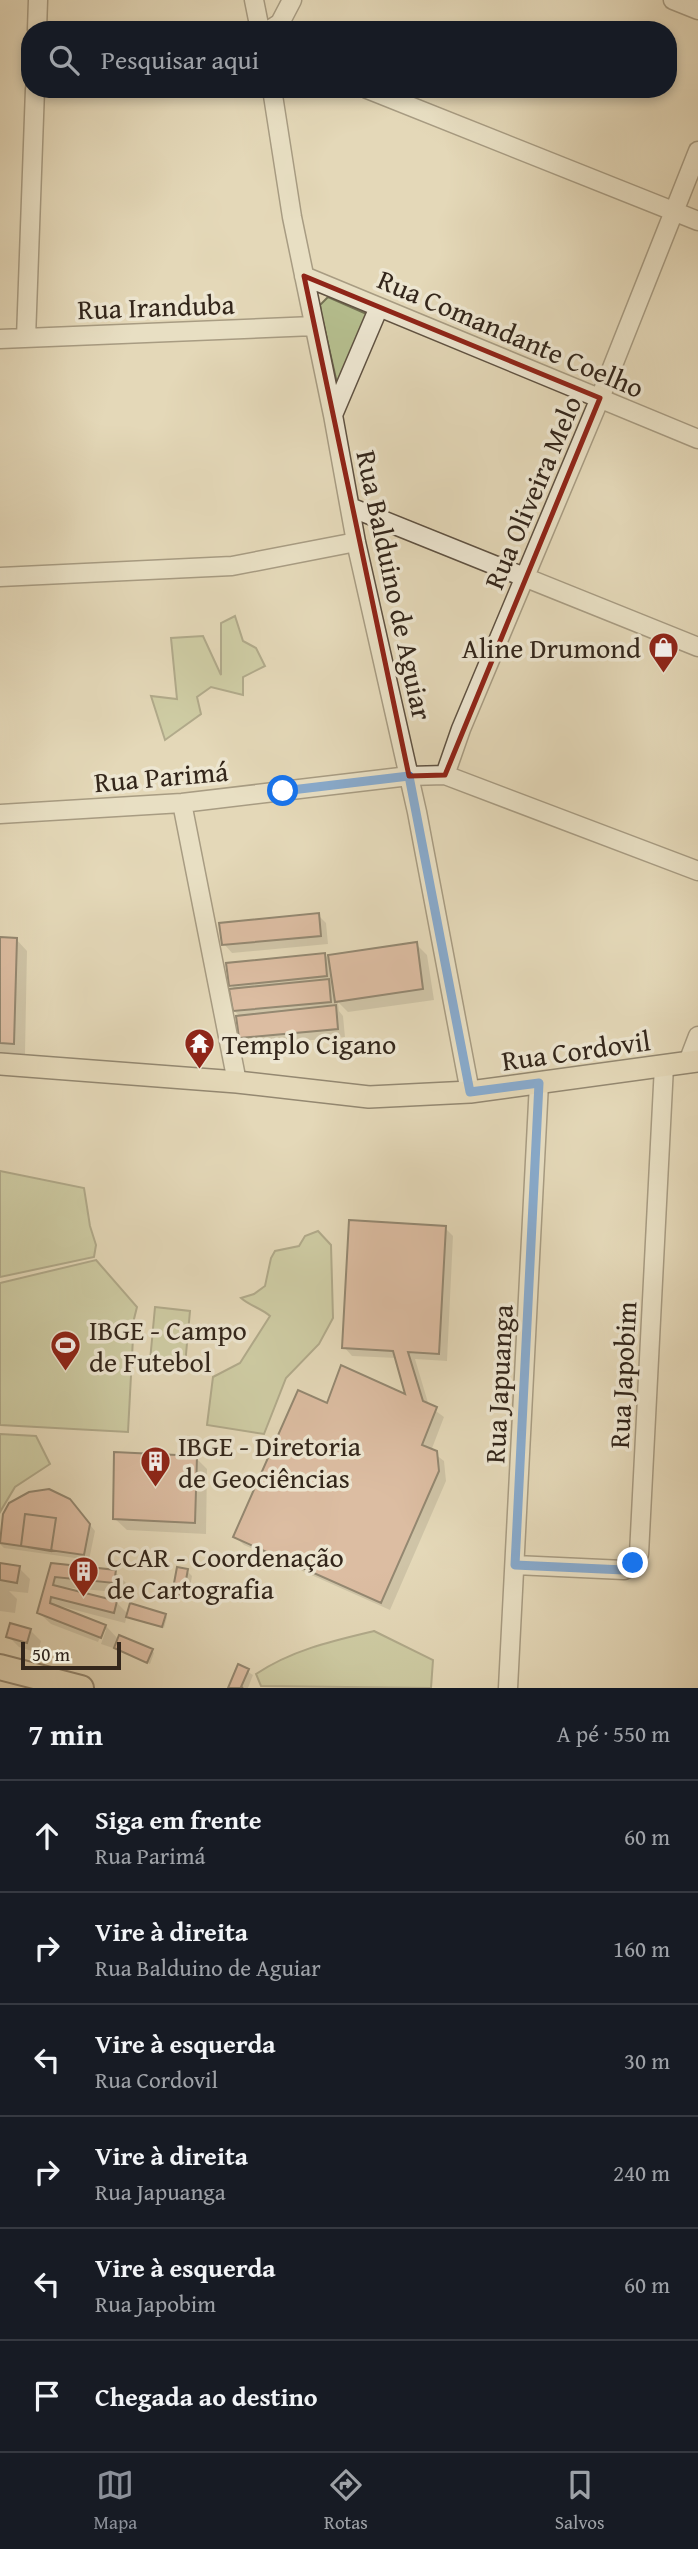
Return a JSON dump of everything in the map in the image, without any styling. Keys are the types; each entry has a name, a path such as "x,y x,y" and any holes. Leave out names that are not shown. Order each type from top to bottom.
{"highway":[{"path":"0,1667 81,1688"}],"main road":[{"name":"Rua Cordovil","path":"0,1064 237,1082 369,1097 470,1092 693,1062"}],"street":[{"path":"37,21 38,0"},
{"path":"254,0 258,21"},
{"path":"280,21 292,0"},
{"path":"673,0 698,10"},
{"path":"26,338 35,98"},
{"name":"Rua Balduino de Aguiar","path":"274,98 304,276 356,541 409,776 470,1092"},
{"path":"390,98 698,221"},
{"name":"Rua Oliveira Melo","path":"445,775 461,729 600,398 698,151"},
{"name":"Rua Comandante Coelho","path":"304,276 698,439"},
{"path":"333,415 379,307"},
{"name":"Rua Iranduba","path":"0,339 314,326"},
{"path":"350,507 698,647"},
{"path":"0,577 232,566 356,541"},
{"path":"445,775 698,871"},
{"name":"Rua Parimá","path":"0,814 182,803 409,776 445,775"},
{"path":"182,803 237,1082"},
{"path":"693,1062 698,1036"},
{"name":"Rua Japobim","path":"515,1565 624,1570 630,1567 639,1554 664,1066"},
{"name":"Rua Japuanga","path":"508,1688 539,1083"}],"highlighted area":[{"path":"304,276 600,398 445,775 409,776"}],"green space":[{"path":"328,297 369,315 339,392 320,305"},
{"path":"235,616 243,641 256,648 265,666 243,677 243,695 211,687 197,697 201,714 165,740 151,696 177,699 171,638 203,636 221,675 221,623"},
{"path":"0,1171 84,1188 96,1245 94,1257 0,1277"},
{"path":"318,1231 331,1245 333,1318 319,1344 286,1378 264,1434 207,1425 213,1377 240,1363 270,1316 241,1298 254,1294 265,1286 275,1251 299,1246 305,1236"},
{"name":"IBGE - Campo de Futebol","path":"96,1260 137,1307 134,1319 128,1432 0,1425 0,1283"},
{"path":"155,1307 190,1311 185,1365 150,1361"},
{"path":"0,1434 36,1436 50,1464 15,1487 0,1512"},
{"path":"374,1631 433,1660 431,1688 261,1686 256,1674 298,1652"}],"building":[{"path":"319,913 321,936 222,945 219,923"},
{"path":"0,937 17,938 14,1044 0,1043"},
{"path":"417,942 423,989 335,1002 328,955"},
{"path":"325,953 327,976 229,986 226,963"},
{"path":"329,979 331,1002 233,1011 229,989"},
{"path":"336,1005 338,1029 239,1038 236,1016"},
{"path":"349,1220 446,1226 439,1354 408,1352 423,1401 437,1407 422,1445 437,1451 439,1471 381,1603 233,1537 298,1390 327,1403 341,1365 405,1394 393,1351 342,1348"},
{"name":"IBGE - Diretoria de Geociências","path":"114,1452 197,1456 195,1523 113,1519"},
{"path":"49,1489 70,1499 90,1524 84,1555 0,1543 3,1514 9,1503 29,1492"},
{"path":"25,1514 56,1518 51,1551 21,1546"},
{"path":"0,1563 20,1566 17,1583 0,1580"},
{"name":"CCAR - Coordenação de Cartografia","path":"51,1563 116,1570 114,1583 55,1577 53,1585 117,1601 114,1613 51,1597 50,1603 106,1625 101,1638 37,1613"},
{"path":"177,1567 188,1569 183,1596 172,1594"},
{"path":"130,1603 166,1614 162,1627 126,1617"},
{"path":"10,1623 31,1629 27,1643 6,1637"},
{"path":"119,1635 153,1649 147,1663 114,1648"},
{"path":"238,1664 249,1669 241,1687 243,1688 228,1688"}],"place":[{"name":"Aline Drumond","path":"664,674"},
{"name":"Templo Cigano","path":"199,1070"},
{"name":"IBGE - Campo de Futebol","path":"66,1372"},
{"name":"IBGE - Diretoria de Geociências","path":"155,1488"},
{"name":"CCAR - Coordenação de Cartografia","path":"84,1599"}],"route":[{"path":"283,791 409,776 470,1092 539,1083 515,1565 624,1570 633,1563"}]}
